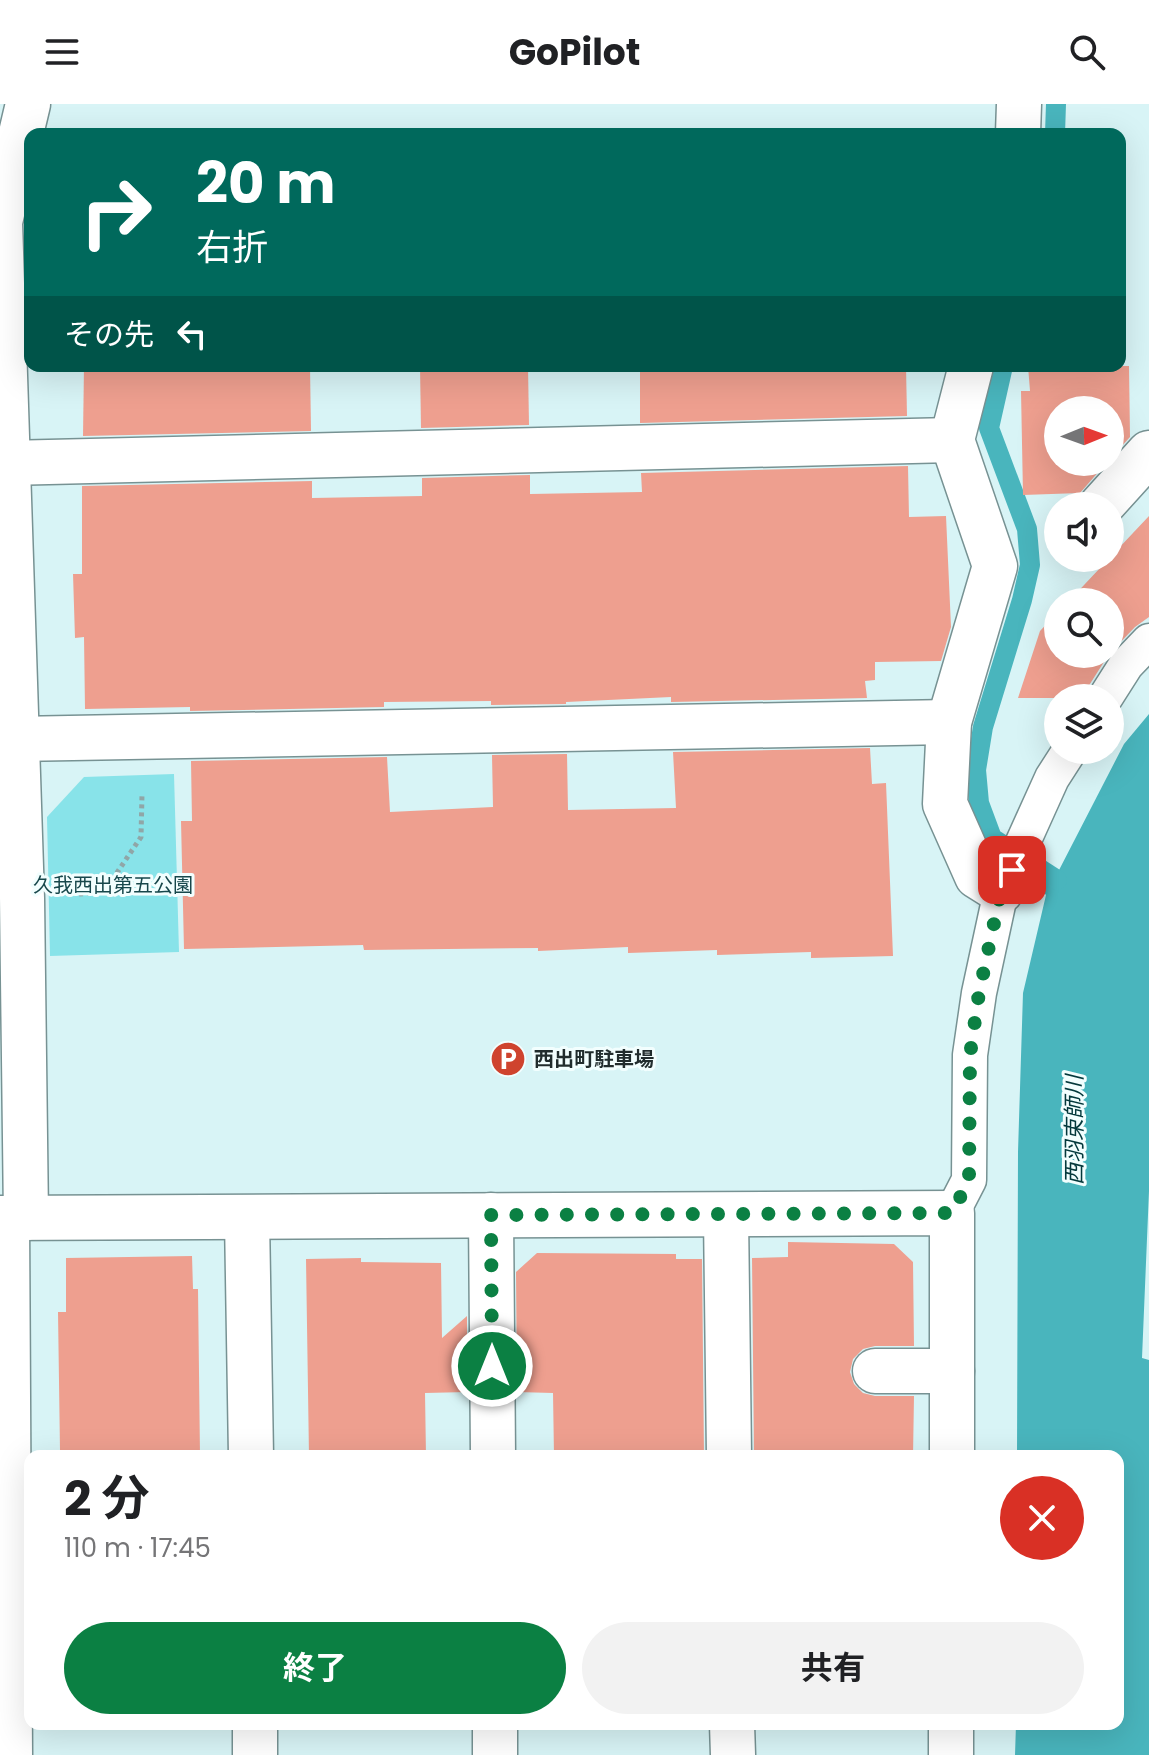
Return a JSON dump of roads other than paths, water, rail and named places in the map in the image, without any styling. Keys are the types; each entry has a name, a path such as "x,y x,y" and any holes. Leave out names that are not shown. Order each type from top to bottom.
{"street":[{"path":"26,128 28,104"},
{"path":"1018,128 1019,104"},
{"path":"10,1755 11,1218 22,898 0,222 23,161"},
{"path":"969,372 952,440 995,566 949,722 945,804 977,876 1012,868"},
{"path":"7,463 952,440"},
{"path":"1114,492 1149,453"},
{"path":"16,739 949,722"},
{"path":"11,1218 952,1213 952,1450"},
{"path":"491,1215 493,1450"},
{"path":"726,1215 729,1450"},
{"path":"247,1218 251,1450"},
{"path":"875,1371 952,1371"},
{"path":"255,1730 255,1755"},
{"path":"495,1730 495,1755"},
{"path":"732,1730 733,1755"},
{"path":"951,1730 951,1755"}],"lane":[{"path":"1114,684 1126,665 1149,641"},
{"path":"952,1213 969,1180 970,1055 979,993 1012,868 1061,764"}],"water":[{"name":"西羽束師川","path":"1149,714 1149,1191 1142,1358 1149,1360 1149,1755 1015,1755 1016,1730 1124,1730 1124,1450 1017,1450 1018,1152 1023,993 1046,895 1031,876 1038,863 1057,874 1114,764 1124,764 1124,744"}],"waterway":[{"path":"1055,128 1056,104"},
{"path":"1002,372 989,428 1027,529 1030,565 983,727 976,770 979,803 992,838 1057,880"}],"place":[{"name":"西出町駐車場","path":"508,1059"}],"park label":[{"name":"久我西出第五公園","path":"113,885"}]}
